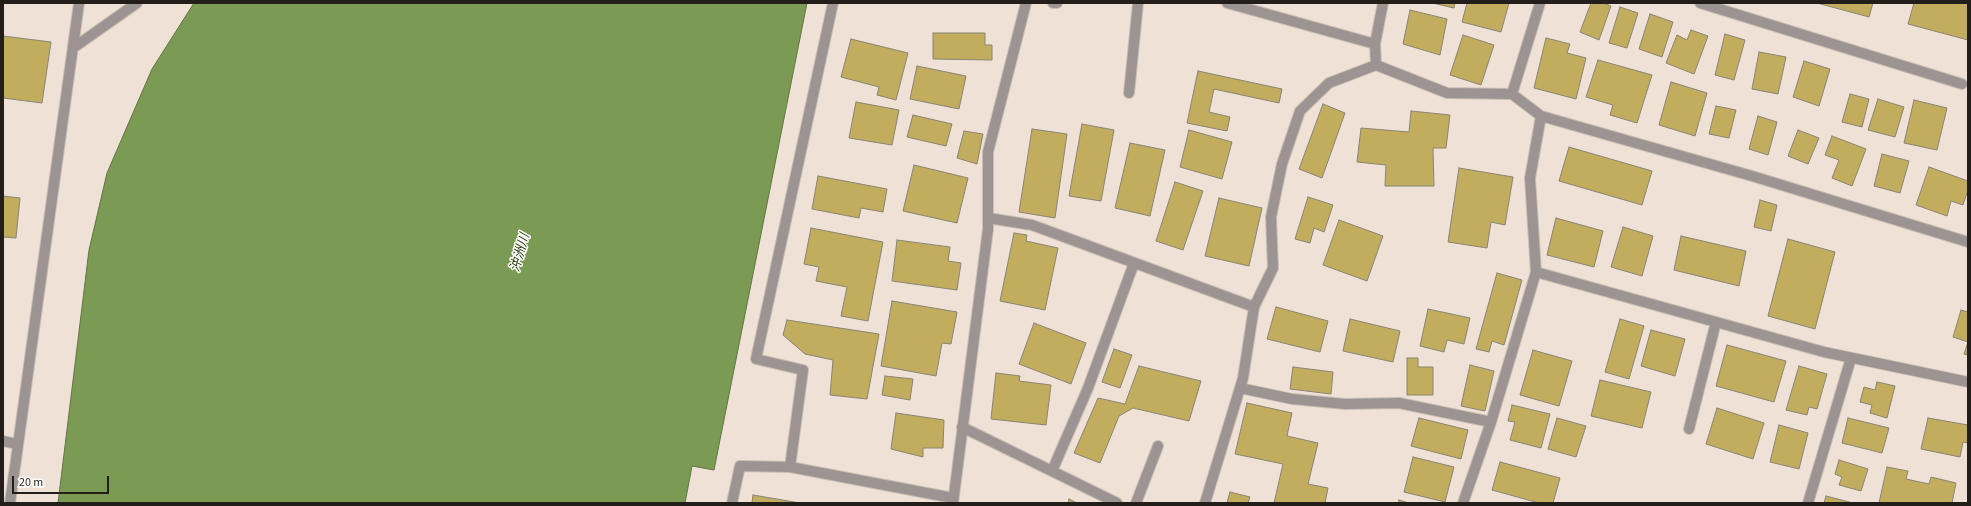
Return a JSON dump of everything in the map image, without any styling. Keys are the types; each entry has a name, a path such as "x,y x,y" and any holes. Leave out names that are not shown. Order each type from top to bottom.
{"street":[{"path":"10,503 79,3"},
{"path":"73,48 137,3"},
{"path":"790,467 803,370 756,359 833,3"},
{"path":"732,503 740,466 790,467 953,500 988,230 988,152 1026,3"},
{"path":"1129,93 1138,3"},
{"path":"1227,3 1375,44"},
{"path":"1376,64 1375,44 1383,3"},
{"path":"1512,94 1540,3"},
{"path":"1700,3 1962,84"},
{"path":"1205,503 1240,388 1254,306 1273,268 1271,216 1282,164 1300,111 1329,83 1376,64 1447,93 1512,94 1541,116 1752,176 1968,242"},
{"path":"1463,503 1491,422 1536,272 1530,178 1541,116"},
{"path":"988,218 1032,225 1254,306"},
{"path":"1052,471 1088,388 1134,263"},
{"path":"1536,272 1824,352 1968,382"},
{"path":"1689,429 1716,322"},
{"path":"1808,503 1850,358"},
{"path":"1240,388 1292,399 1345,404 1399,403 1491,422"},
{"path":"962,427 1117,503"},
{"path":"3,441 17,444"},
{"path":"1136,503 1158,446"}],"water":[{"name":"沖洲川","path":"194,3 807,3 714,470 692,466 685,503 58,503 89,250 107,173 152,69"}],"building":[{"path":"1432,3 1455,3 1454,8"},
{"path":"1467,3 1509,3 1501,32 1462,22"},
{"path":"1591,3 1603,3 1611,6 1599,40 1580,32"},
{"path":"1817,3 1873,3 1869,17"},
{"path":"1914,3 1968,3 1968,40 1908,24"},
{"path":"1620,7 1638,13 1627,48 1609,43"},
{"path":"1410,10 1447,19 1440,55 1403,44"},
{"path":"1650,14 1673,22 1662,57 1639,49"},
{"path":"1691,30 1708,36 1694,74 1666,63 1677,35 1687,40"},
{"path":"933,33 985,33 985,45 992,45 992,60 933,59"},
{"path":"1725,34 1745,40 1734,80 1715,75"},
{"path":"1463,35 1494,45 1481,85 1450,75"},
{"path":"3,36 51,42 42,103 3,98"},
{"path":"1546,38 1570,44 1567,53 1586,58 1576,99 1534,88"},
{"path":"851,39 908,53 896,100 877,95 879,87 841,77"},
{"path":"1759,52 1786,57 1778,94 1752,89"},
{"path":"1598,60 1652,75 1637,123 1610,115 1613,105 1586,97"},
{"path":"1804,61 1830,69 1819,106 1793,97"},
{"path":"917,66 966,76 959,109 910,99"},
{"path":"1198,71 1282,89 1279,103 1214,89 1209,112 1230,117 1227,131 1187,123"},
{"path":"1671,82 1707,93 1695,136 1659,125"},
{"path":"1850,94 1869,99 1862,127 1842,122"},
{"path":"1878,99 1904,107 1895,137 1868,130"},
{"path":"1914,100 1947,108 1937,150 1904,143"},
{"path":"856,102 899,110 892,145 849,138"},
{"path":"1323,104 1345,113 1322,178 1299,169"},
{"path":"1716,106 1736,110 1729,138 1709,134"},
{"path":"1411,111 1450,115 1446,148 1433,148 1434,186 1385,186 1386,165 1357,162 1361,128 1409,132"},
{"path":"913,115 952,124 946,146 907,137"},
{"path":"1758,116 1777,122 1768,155 1749,149"},
{"path":"1082,124 1114,130 1101,201 1069,196"},
{"path":"1032,129 1067,134 1055,218 1019,212"},
{"path":"1189,130 1232,142 1222,179 1180,167"},
{"path":"1798,130 1819,138 1808,164 1788,156"},
{"path":"964,131 983,134 977,164 957,158"},
{"path":"1832,136 1866,149 1852,186 1832,178 1839,160 1825,155"},
{"path":"1130,143 1165,150 1150,216 1115,208"},
{"path":"1569,147 1652,171 1642,205 1559,181"},
{"path":"1882,154 1909,161 1900,193 1874,186"},
{"path":"914,165 968,178 957,223 903,211"},
{"path":"1929,167 1968,181 1968,190 1963,205 1951,201 1947,216 1916,205"},
{"path":"1459,168 1513,177 1505,225 1491,222 1487,248 1448,242"},
{"path":"818,176 887,189 883,212 861,208 859,218 812,209"},
{"path":"1175,182 1203,191 1183,250 1156,241"},
{"path":"3,196 20,198 16,238 3,237"},
{"path":"1308,197 1333,205 1324,232 1314,228 1310,243 1295,239"},
{"path":"1219,198 1262,208 1249,266 1205,256"},
{"path":"1760,200 1777,205 1771,231 1754,227"},
{"path":"1556,218 1603,231 1594,267 1547,255"},
{"path":"1339,220 1383,236 1367,281 1323,265"},
{"path":"1623,227 1653,236 1642,276 1611,267"},
{"path":"811,228 883,242 868,321 841,316 847,287 816,281 819,267 804,264"},
{"path":"1014,233 1027,235 1026,241 1058,248 1045,310 1000,301"},
{"path":"1681,236 1746,251 1739,286 1674,270"},
{"path":"1788,239 1835,252 1815,329 1768,316"},
{"path":"897,240 950,247 948,261 961,263 957,290 892,281"},
{"path":"1497,273 1522,280 1504,345 1492,341 1489,352 1476,349"},
{"path":"892,301 957,312 951,344 942,343 936,376 881,366"},
{"path":"1276,307 1328,321 1320,352 1267,339"},
{"path":"1428,309 1470,318 1464,344 1447,340 1444,352 1420,346"},
{"path":"1961,310 1968,312 1968,342 1953,337"},
{"path":"1350,319 1400,331 1393,362 1343,351"},
{"path":"1620,319 1644,326 1629,379 1605,372"},
{"path":"787,320 879,334 867,399 830,395 833,360 805,354 783,335"},
{"path":"1034,323 1086,343 1071,384 1019,364"},
{"path":"1651,330 1685,339 1675,376 1641,366"},
{"path":"1968,342 1968,355 1964,354"},
{"path":"1727,345 1786,361 1774,402 1716,386"},
{"path":"1114,349 1132,355 1120,388 1102,382"},
{"path":"1533,350 1572,361 1559,406 1520,395"},
{"path":"1407,358 1418,358 1418,367 1433,367 1433,395 1407,395"},
{"path":"1470,365 1494,371 1485,411 1461,406"},
{"path":"1139,366 1201,381 1189,421 1133,408 1119,416 1100,463 1074,453 1098,398 1125,404"},
{"path":"1799,366 1827,374 1817,409 1809,407 1807,415 1786,410"},
{"path":"1293,367 1333,372 1331,394 1290,389"},
{"path":"996,373 1020,376 1019,381 1051,385 1046,425 991,419"},
{"path":"885,376 913,379 910,400 882,395"},
{"path":"1600,380 1651,392 1642,428 1591,416"},
{"path":"1877,382 1895,386 1887,418 1870,413 1872,405 1860,402 1864,387 1875,390"},
{"path":"1247,403 1292,413 1287,436 1318,443 1308,484 1328,488 1325,503 1274,503 1283,464 1235,454"},
{"path":"1512,405 1550,414 1541,448 1510,440 1515,422 1508,421"},
{"path":"1717,408 1764,423 1753,459 1706,444"},
{"path":"896,413 944,420 943,448 923,448 923,457 891,449"},
{"path":"1419,418 1468,430 1461,459 1411,446"},
{"path":"1557,418 1586,426 1576,457 1548,449"},
{"path":"1848,418 1889,428 1882,453 1842,443"},
{"path":"1928,418 1968,425 1968,443 1963,442 1960,457 1921,449"},
{"path":"1779,425 1808,433 1799,469 1770,462"},
{"path":"1413,457 1454,467 1445,502 1404,492"},
{"path":"1839,460 1868,469 1861,491 1839,485 1842,477 1835,474"},
{"path":"1500,462 1560,478 1553,503 1539,503 1492,490"},
{"path":"1887,467 1908,471 1906,479 1929,484 1931,477 1956,483 1952,503 1879,503"},
{"path":"1230,492 1250,497 1248,503 1227,503"},
{"path":"753,495 800,503 752,503"},
{"path":"1826,496 1853,503 1824,503"},
{"path":"1069,499 1077,503 1068,503"},
{"path":"1399,500 1409,503 1398,503"}]}
